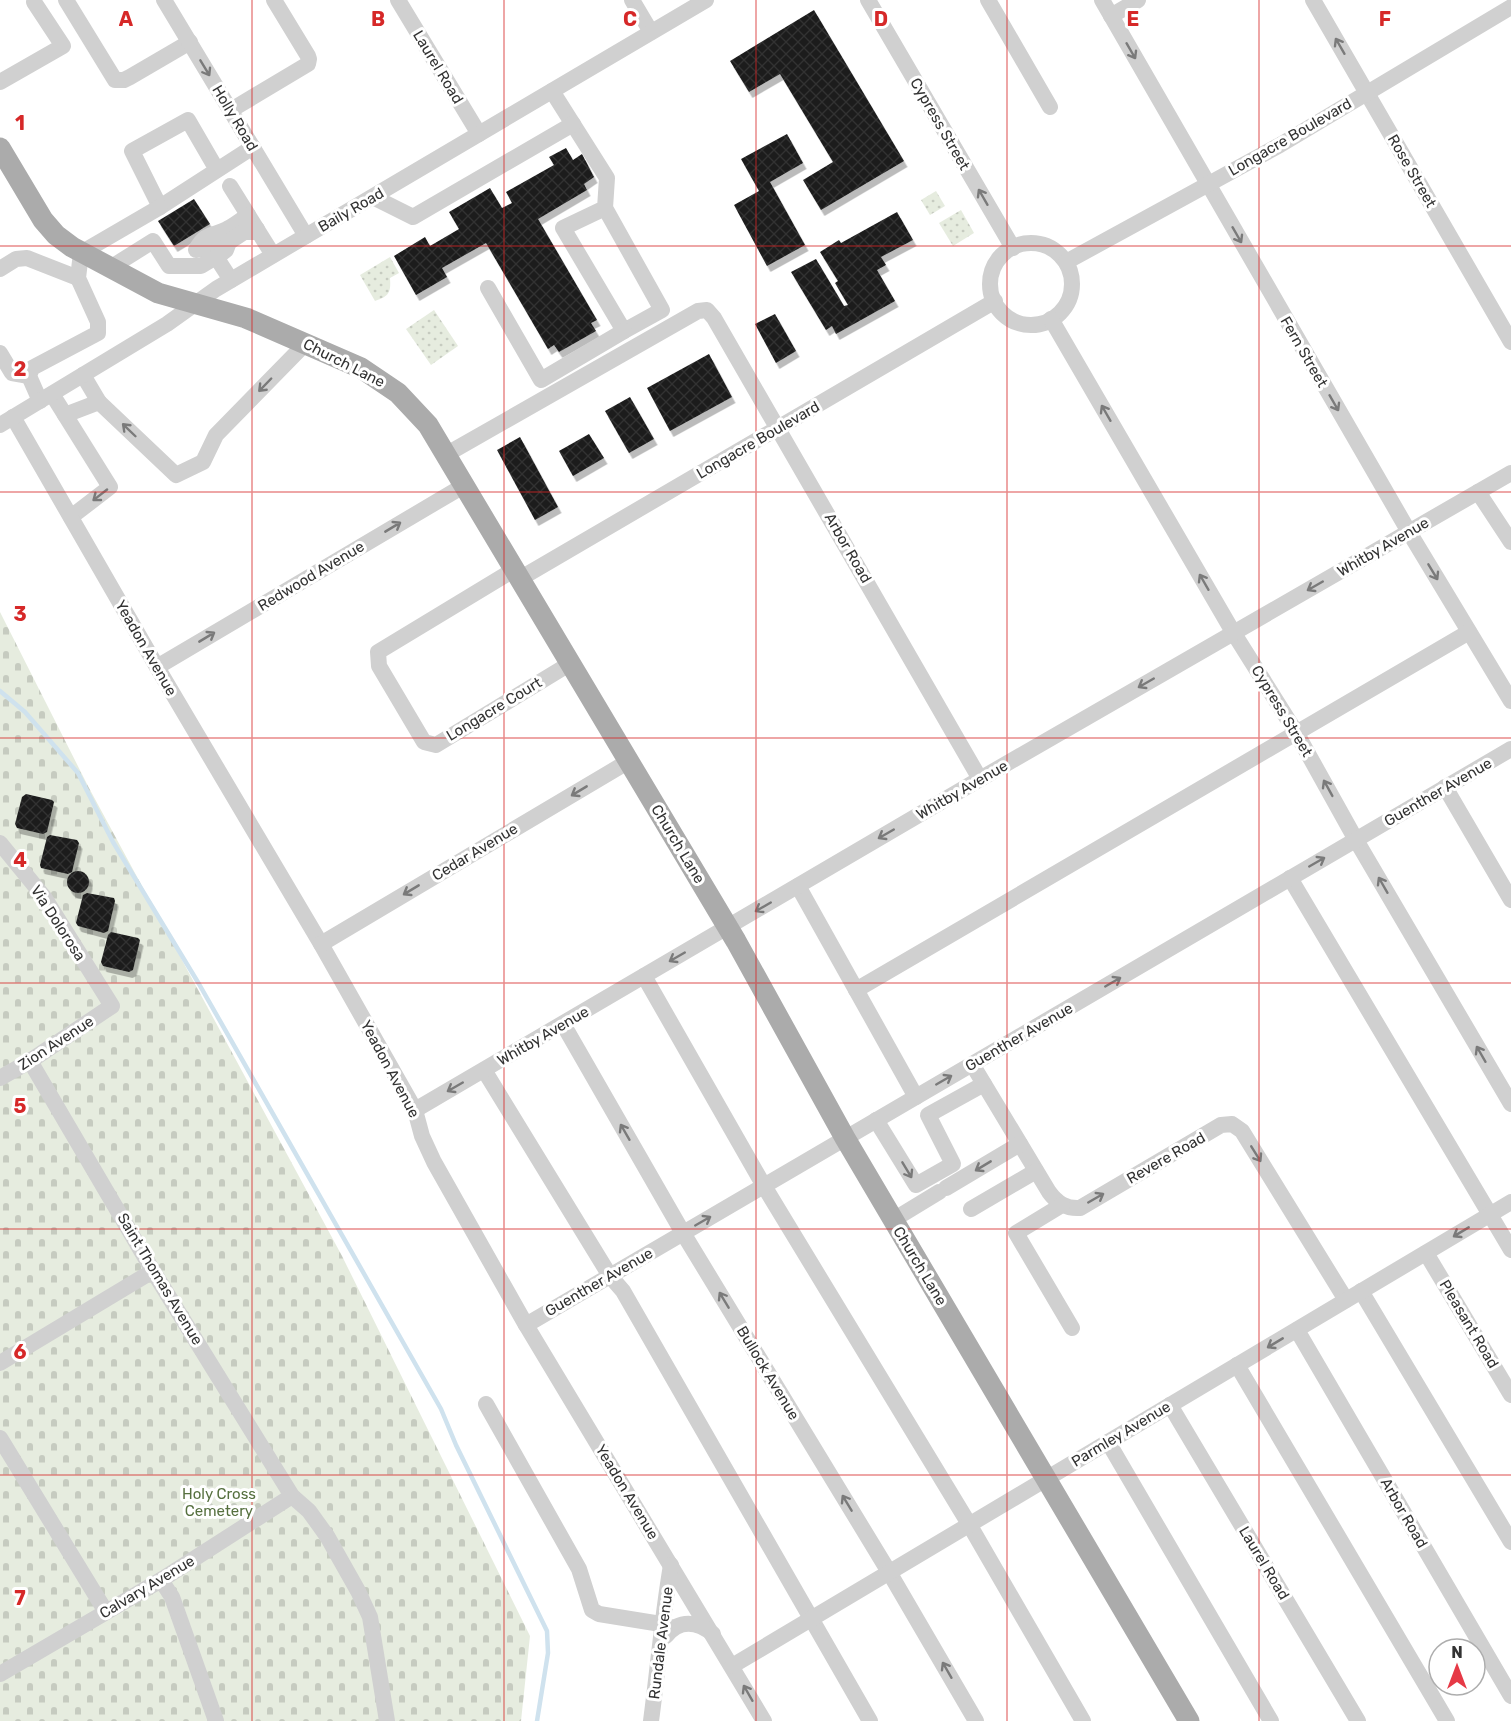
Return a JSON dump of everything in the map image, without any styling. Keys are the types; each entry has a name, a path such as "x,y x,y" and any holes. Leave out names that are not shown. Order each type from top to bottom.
{"main road":[{"name":"Church Lane","path":"0,148 43,220 63,241 81,253 153,290 246,318 361,368 398,393 428,424 728,927 892,1220 1189,1721"}],"street":[{"path":"66,0 115,80 130,77 190,42"},
{"name":"Holly Road","path":"164,0 306,236"},
{"path":"231,110 308,64 308,56 274,0"},
{"name":"Laurel Road","path":"398,0 479,134"},
{"path":"632,0 651,32"},
{"name":"Baily Road","path":"7,421 167,324 231,280 705,0"},
{"name":"Cypress Street","path":"868,0 1012,248"},
{"path":"988,0 1050,107"},
{"name":"Fern Street","path":"1102,0 1409,532 1511,701"},
{"path":"1111,16 1138,0"},
{"name":"Rose Street","path":"1313,0 1511,342"},
{"path":"2,76 63,46 34,2"},
{"name":"Longacre Boulevard","path":"1066,262 1280,145 1511,7"},
{"path":"488,288 542,380 662,310 604,208 607,178 552,91"},
{"path":"160,207 132,151 188,120 217,170"},
{"path":"373,197 413,217 573,124"},
{"path":"28,376 32,368 98,333 98,322 78,278 81,253 160,207 253,147"},
{"path":"230,186 273,255"},
{"path":"604,208 563,228 624,331"},
{"path":"153,290 169,266 196,250 200,242 216,231 253,226"},
{"path":"169,266 201,266 221,254 229,242 253,226"},
{"path":"110,268 153,242 169,266"},
{"path":"1029,243 1045,245 1059,254 1066,262 1072,279 1070,297 1060,312 1051,319 1035,324 1019,322 1005,314 995,301 991,283 993,269 1002,255 1012,248 1029,243"},
{"path":"221,254 231,280"},
{"path":"0,269 16,259 27,258 78,278"},
{"name":"Longacre Boulevard","path":"518,574 779,428 995,301"},
{"name":"Arbor Road","path":"447,453 698,311 707,310 714,318 779,428 980,779"},
{"name":"Cypress Street","path":"1051,319 1233,632 1297,734 1356,840 1511,1104"},
{"path":"83,375 99,402 176,475 203,462 216,435 306,343"},
{"path":"0,353 12,374 28,376 65,415 110,487 71,517"},
{"path":"65,415 99,402"},
{"name":"Yeadon Avenue","path":"7,421 71,517 321,944 415,1110 422,1136 434,1162 526,1325 764,1721"},
{"name":"Whitby Avenue","path":"415,1110 980,779 1511,473"},
{"name":"Redwood Avenue","path":"157,667 465,485"},
{"path":"1478,492 1511,542"},
{"name":"Longacre Court","path":"518,574 378,652 379,666 424,742 436,745 571,663"},
{"path":"856,990 1469,632"},
{"name":"Guenther Avenue","path":"526,1325 1511,749"},
{"name":"Cedar Avenue","path":"321,944 629,761"},
{"path":"1445,788 1511,900"},
{"name":"Via Dolorosa","path":"0,843 44,897 112,1006"},
{"path":"1290,878 1511,1250"},
{"path":"798,886 916,1097"},
{"path":"644,976 764,1185 969,1524 1083,1721"},
{"name":"Zion Avenue","path":"0,1078 30,1061 112,1006"},
{"name":"Bullock Avenue","path":"563,1024 683,1233 889,1572 976,1721"},
{"name":"Saint Thomas Avenue","path":"30,1061 153,1271 292,1496 309,1511 327,1536 358,1591 370,1617 387,1721"},
{"path":"972,1064 1053,1198 1062,1205 1016,1233 1072,1328"},
{"path":"484,1070 610,1276 622,1291 870,1721"},
{"path":"876,1120 916,1185 953,1164 928,1115 984,1084"},
{"name":"Revere Road","path":"1062,1205 1072,1209 1080,1208 1221,1125 1232,1124 1242,1131 1346,1300"},
{"path":"892,1220 1020,1144"},
{"path":"970,1209 1036,1171"},
{"name":"Parmley Avenue","path":"732,1666 1511,1202"},
{"name":"Pleasant Road","path":"1426,1253 1511,1395"},
{"path":"0,1363 153,1271"},
{"path":"1361,1291 1511,1542"},
{"name":"Arbor Road","path":"1297,1330 1511,1696"},
{"path":"1237,1365 1447,1721"},
{"path":"486,1404 579,1569 592,1610 599,1614 667,1626 690,1623 702,1626 714,1636"},
{"name":"Laurel Road","path":"1170,1405 1358,1721"},
{"path":"0,1438 106,1612"},
{"path":"1108,1442 1271,1721"},
{"name":"Calvary Avenue","path":"0,1674 161,1580 292,1496"},
{"name":"Rundale Avenue","path":"651,1721 661,1645 667,1626 671,1565"},
{"path":"161,1580 172,1597 216,1721"}],"green space":[{"path":"936,191 945,206 930,215 921,200"},
{"path":"961,210 974,233 953,246 939,223"},
{"path":"390,257 399,273 390,278 388,293 375,301 360,275"},
{"path":"434,310 458,346 431,365 406,329"},
{"name":"Holy Cross Cemetery","path":"0,612 89,788 342,1256 530,1636 521,1721 0,1721"}],"building":[{"path":"814,10 904,161 821,210 803,180 833,162 780,74 749,92 730,61"},
{"path":"787,134 803,163 770,182 805,245 767,266 734,205 759,191 741,159"},
{"path":"566,148 573,160 582,154 594,177 584,184 587,190 538,219 597,320 591,323 596,331 559,352 554,345 548,349 486,243 442,268 447,277 416,295 394,256 425,237 430,246 459,229 449,212 490,188 502,208 512,203 506,192 554,165 549,157"},
{"path":"194,199 210,224 174,246 158,221"},
{"path":"897,212 913,240 881,257 886,265 877,270 895,301 836,334 832,326 826,330 791,272 816,259 844,306 848,305 835,283 838,281 820,252 839,240 841,243"},
{"path":"775,314 796,351 776,363 755,324"},
{"path":"709,354 732,397 670,431 647,388"},
{"path":"630,397 654,439 629,453 605,411"},
{"path":"589,434 604,458 573,476 559,451"},
{"path":"520,437 558,507 535,520 497,450"},
{"path":"26,794 54,802 47,832 43,834 17,828 15,824 22,797"},
{"path":"50,835 77,840 79,843 72,872 68,874 41,868 47,837"},
{"path":"78,871 86,874 89,882 86,890 78,893 70,890 67,882 70,874"},
{"path":"87,893 114,898 108,931 104,933 78,926 76,923 83,895"},
{"path":"111,932 140,940 133,970 129,972 103,966 101,962 108,935"}],"waterway":[{"path":"0,691 25,712 78,773 113,842 199,984 441,1409 456,1445 547,1631 548,1653 537,1721"}]}
